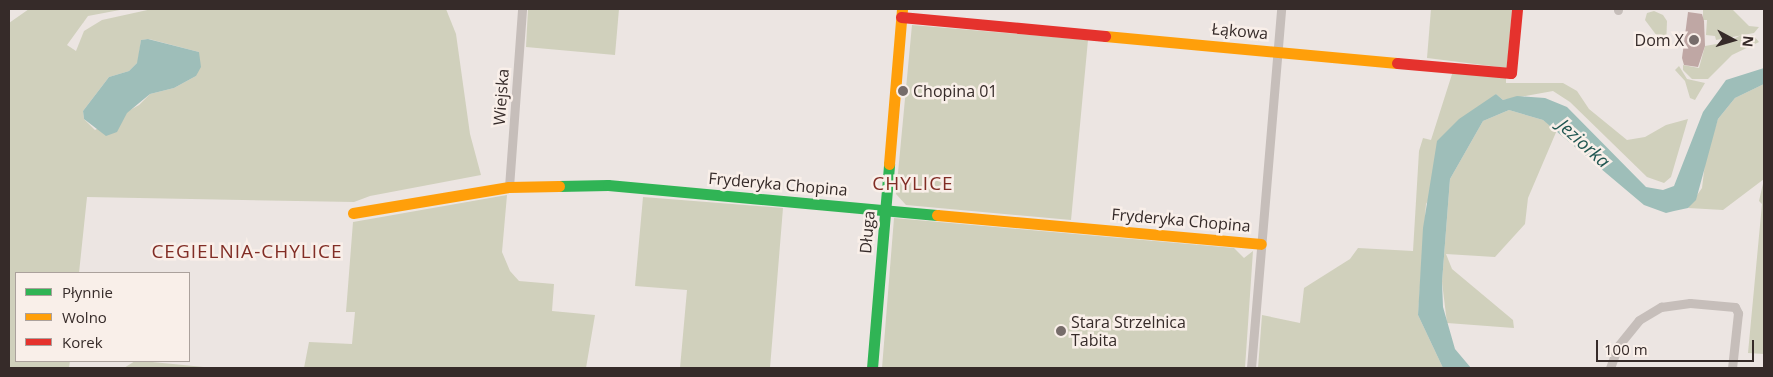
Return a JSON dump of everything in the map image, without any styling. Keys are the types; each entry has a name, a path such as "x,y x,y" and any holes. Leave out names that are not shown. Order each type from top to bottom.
{"street":[{"name":"Wiejska","path":"509,187 522,9"},
{"path":"1251,368 1281,9"},
{"name":"Łąkowa","path":"902,13 1511,73 1517,9"},
{"name":"Długa","path":"872,368 902,13"},
{"name":"Fryderyka Chopina","path":"353,213 509,187 608,185 1261,244"},
{"path":"1610,368 1618,346 1640,320 1661,307 1690,303 1735,307 1738,313 1732,368"}],"green space":[{"path":"29,9 125,9 88,16 67,45 76,51 84,31 102,20 152,9 446,9 456,34 470,134 481,175 370,196 354,202 87,197 79,272 15,272 15,362 70,362 69,368 9,368 9,23","holes":["149,39 199,52 196,76 174,88 150,94 139,105 95,130 84,119 83,111 109,77 129,71 138,62 141,40"]},
{"path":"528,9 619,9 615,55 526,47"},
{"path":"1431,9 1512,9 1507,68 1427,58"},
{"path":"1703,9 1732,9 1749,26 1759,27 1754,33 1716,40 1715,36 1706,35 1707,20 1703,20"},
{"path":"1654,11 1663,15 1667,21 1666,48 1645,20 1647,13"},
{"path":"912,25 1088,40 1071,220 906,205 896,194"},
{"path":"1741,35 1753,35 1759,42 1732,55 1708,79 1692,79 1683,70 1683,65 1699,68 1705,46 1728,42"},
{"path":"1679,66 1687,79 1705,83 1695,100 1690,98 1685,81 1675,70"},
{"path":"1453,71 1506,77 1506,83 1563,83 1577,91 1589,109 1627,140 1645,137 1666,125 1688,119 1671,177 1664,183 1647,177 1570,102 1553,91 1503,100 1496,94 1426,204 1418,315 1443,368 1258,368 1262,315 1300,323 1304,288 1350,259 1358,248 1413,251 1419,151 1423,138 1431,140"},
{"path":"1764,84 1764,179 1723,210 1688,208 1702,188 1706,155 1718,119 1735,98"},
{"path":"1509,110 1543,120 1557,130 1528,198 1525,224 1495,257 1446,254 1452,269 1513,320 1514,328 1447,323 1442,282 1450,179 1483,121"},
{"path":"1764,179 1764,354 1748,353 1762,204 1759,201"},
{"path":"507,195 502,252 510,271 519,281 554,284 552,311 595,315 586,368 304,368 309,342 352,344 355,312 346,312 353,222"},
{"path":"643,197 783,208 770,368 680,368 687,290 635,286"},
{"path":"894,218 1234,248 1244,258 1253,251 1245,368 882,368"},
{"path":"133,362 152,362 214,368 124,368"}],"water":[{"path":"148,39 199,52 201,67 196,76 174,88 150,94 127,113 117,132 106,136 84,119 83,111 109,77 129,71 137,63 141,40"},
{"name":"Jeziorka","path":"1764,68 1764,84 1735,98 1718,119 1696,200 1688,208 1666,213 1644,205 1543,120 1509,110 1483,121 1450,179 1442,282 1443,307 1455,349 1471,368 1443,368 1418,315 1423,228 1437,141 1459,119 1496,94 1503,100 1517,96 1545,98 1567,107 1646,187 1663,190 1674,186 1703,112 1726,80"}],"building":[{"name":"Dom X","path":"1688,12 1702,14 1704,21 1705,46 1698,67 1684,65 1682,58"}],"traffic: fast":[{"path":"872,368 889,164"},
{"path":"559,186 608,185 937,215"}],"traffic: slow":[{"path":"889,164 902,9"},
{"path":"1105,36 1397,63"},
{"path":"353,213 509,187 559,186"},
{"path":"937,215 1261,244"}],"traffic: jam":[{"path":"1397,63 1511,73 1517,9"},
{"path":"901,17 1105,36"}],"place":[{"name":"Dom X","path":"1694,40"},
{"name":"Chopina 01","path":"903,91"},
{"name":"Stara Strzelnica Tabita","path":"1061,331"}],"district":[{"name":"CHYLICE","path":"913,184"},
{"name":"CEGIELNIA-CHYLICE","path":"247,252"}]}
